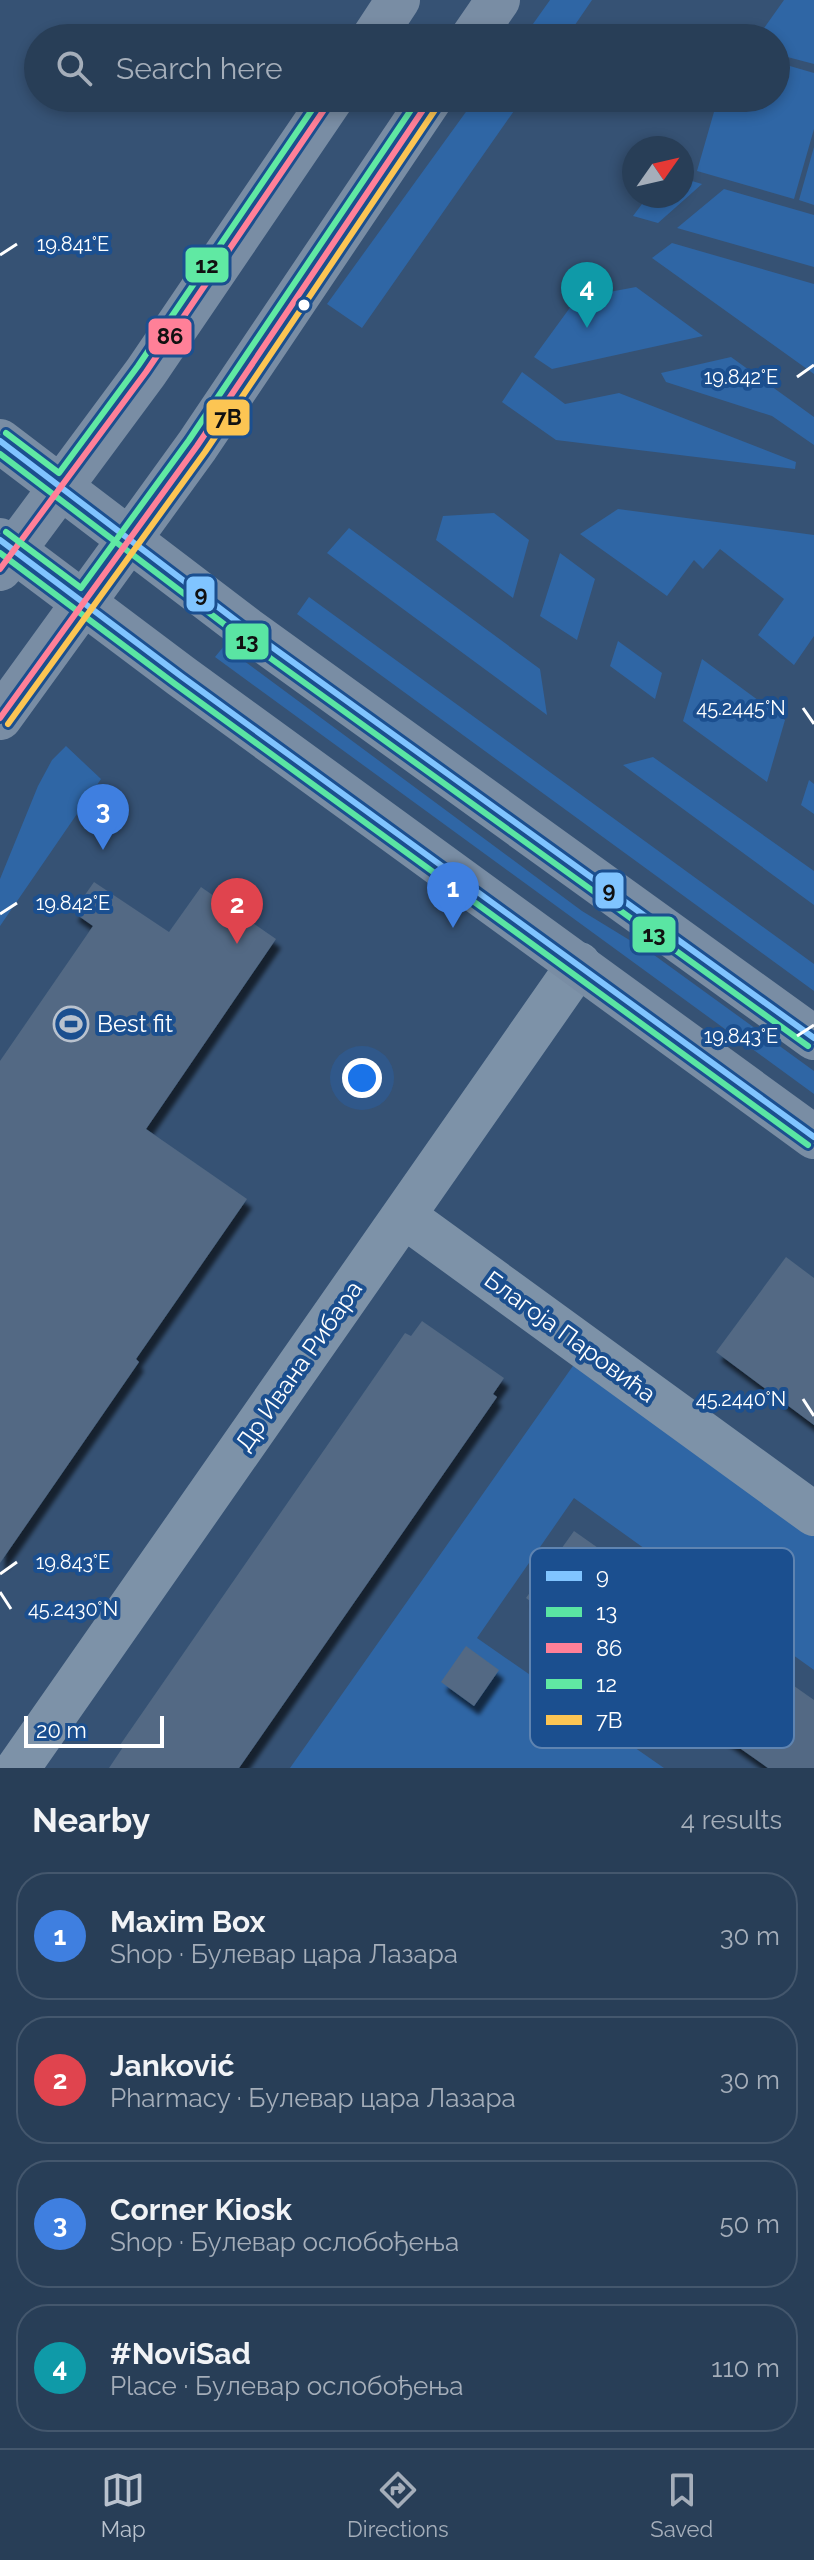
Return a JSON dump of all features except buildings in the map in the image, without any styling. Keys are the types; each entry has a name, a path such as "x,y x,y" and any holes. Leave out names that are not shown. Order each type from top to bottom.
{"main road":[{"path":"382,24 398,0"},
{"path":"482,24 498,0"},
{"path":"322,112 146,372 61,487 5,553 83,602 814,1137"},
{"path":"0,718 197,446 422,112"},
{"path":"0,441 247,629 814,1038"}],"street":[{"name":"Др Ивана Рибара","path":"18,1768 579,964"},
{"name":"Благоја Паровића","path":"404,1216 814,1514"}],"shaded area":[{"path":"550,0 592,0 576,24 533,24"},
{"path":"784,0 814,0 814,64 790,58 790,24 767,24"},
{"path":"790,66 814,73 814,129 794,199 697,171 714,112 790,112"},
{"path":"466,112 513,112 362,328 327,304"},
{"path":"814,147 814,205 799,200"},
{"path":"724,189 814,215 814,267 677,228"},
{"path":"639,208 675,208 658,223 633,216"},
{"path":"672,243 814,284 814,374 652,258"},
{"path":"636,287 703,336 552,369 534,357 577,298"},
{"path":"731,357 814,417 814,445 772,416 666,382 661,373"},
{"path":"522,372 565,404 619,393 796,462 795,469 556,440 502,402"},
{"path":"618,509 814,535 814,636 794,665 758,635 784,599 720,549 703,569 694,560 667,596 580,534"},
{"path":"494,513 529,540 513,598 436,540 443,516"},
{"path":"349,528 540,669 547,715 327,553"},
{"path":"560,553 595,579 577,640 540,616"},
{"path":"309,597 814,964 814,991 297,614"},
{"path":"618,641 662,673 655,699 610,666"},
{"path":"224,646 582,911 654,955 814,1071 814,1094 215,657"},
{"path":"702,659 785,720 767,782 683,721"},
{"path":"66,746 101,779 0,926 0,879 38,786 52,760"},
{"path":"653,757 814,871 814,905 623,765"},
{"path":"809,780 814,784 814,814 801,805"},
{"path":"575,1363 814,1533 814,1670 794,1656 794,1548 644,1548 574,1498 539,1548 530,1548 530,1562 477,1638 530,1675 530,1748 635,1748 664,1768 290,1768"}],"transit line":[{"name":"12","path":"6,433 59,473 138,366 310,112"},
{"name":"86","path":"0,569 146,372 322,112"},
{"name":"12","path":"6,532 81,588 189,440 410,112"},
{"name":"86","path":"0,718 197,446 422,112"},
{"name":"7B","path":"8,724 205,452 434,112"},
{"name":"9","path":"0,441 247,629 814,1038"},
{"name":"13","path":"0,454 241,637 808,1046"},
{"name":"9","path":"0,540 181,676 814,1137"},
{"name":"13","path":"0,553 808,1145"}],"place":[{"name":"#NoviSad","path":"587,328"},
{"name":"Corner Kiosk","path":"103,850"},
{"name":"Maxim Box","path":"453,928"},
{"name":"Janković","path":"237,944"},
{"name":"Best fit","path":"71,1024"}]}
